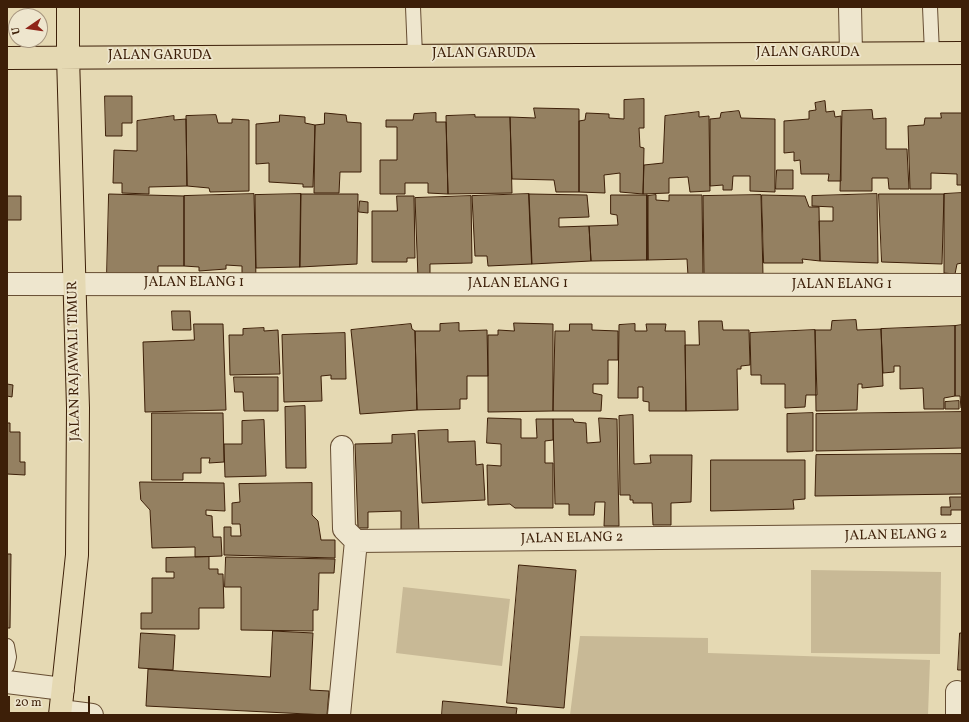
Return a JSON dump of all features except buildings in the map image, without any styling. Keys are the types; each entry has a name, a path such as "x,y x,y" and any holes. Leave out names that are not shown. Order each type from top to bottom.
{"main road":[{"name":"JALAN RAJAWALI TIMUR","path":"60,713 77,555 78,408 73,283 68,7"},
{"name":"JALAN GARUDA","path":"7,58 68,56 962,53"}],"street":[{"path":"850,7 851,53"},
{"name":"JALAN ELANG 1","path":"7,284 962,286"},
{"path":"338,715 356,541 344,529 342,447"},
{"name":"JALAN ELANG 2","path":"356,541 962,535"},
{"path":"7,682 63,688"},
{"path":"957,692 957,715"},
{"path":"60,713 92,715"}],"lane":[{"path":"414,7 415,55"},
{"path":"930,7 932,53"},
{"path":"7,646 9,657 7,666"}],"shaded area":[{"path":"811,570 941,572 940,654 811,653"},
{"path":"403,587 510,599 502,666 396,653"},
{"path":"580,636 708,638 708,653 930,660 928,715 570,715"}]}
